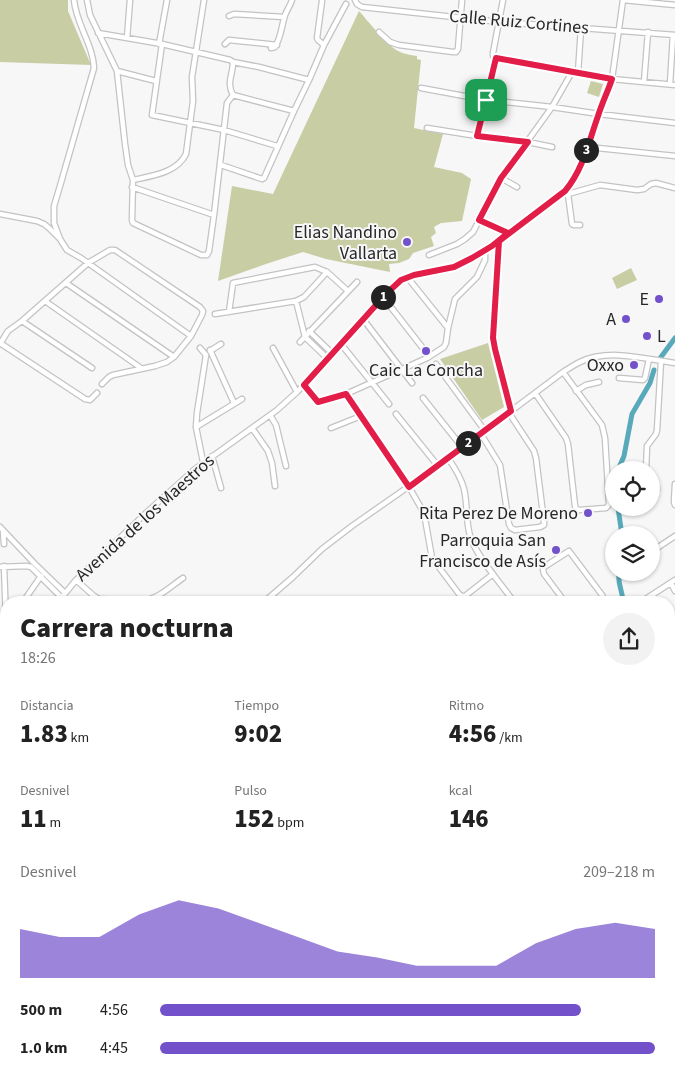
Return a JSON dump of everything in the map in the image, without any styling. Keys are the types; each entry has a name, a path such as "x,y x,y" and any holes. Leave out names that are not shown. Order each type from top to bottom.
{"street":[{"path":"74,0 76,15 91,52 94,68 54,206 54,223 60,239 67,250 192,336"},
{"path":"87,0 90,15 117,71 128,165 133,180 133,223 201,255 207,255 208,251 227,103 233,95"},
{"path":"127,38 130,0"},
{"path":"167,0 152,115 224,130 278,146"},
{"path":"133,180 165,172 175,167 186,154 193,101 192,77 204,0"},
{"path":"272,48 275,47 281,36 284,17 290,8 292,0"},
{"name":"Calle Ruiz Cortines","path":"355,0 359,6 462,18 674,35"},
{"path":"379,32 390,42 399,45 456,52 462,18 462,0"},
{"path":"477,136 486,100 503,0"},
{"path":"580,224 572,224 566,192 577,174 588,147 612,79 623,0 675,5"},
{"path":"322,1 317,38 324,45"},
{"path":"220,165 262,179 264,178 324,45 346,4"},
{"path":"230,16 234,14 284,17"},
{"path":"429,255 457,244 473,232 501,178 528,142 575,72 581,28"},
{"path":"644,82 648,32"},
{"path":"98,33 196,51 309,80"},
{"path":"494,57 612,79 673,84 674,35"},
{"path":"225,44 229,40 277,44"},
{"path":"233,62 229,84 233,95 294,111"},
{"path":"117,71 156,81"},
{"path":"421,88 486,100 675,123"},
{"path":"427,128 552,147"},
{"path":"588,147 675,156"},
{"path":"501,178 517,187"},
{"path":"448,328 408,278 414,275 454,267 472,258 499,241 566,192 600,185 637,190 656,183 675,188"},
{"path":"132,187 214,215"},
{"path":"0,214 37,221 49,228 60,239"},
{"path":"479,220 508,233"},
{"path":"436,364 483,432 500,465 508,524 514,530 544,525 536,458 534,451 510,412 493,338 499,241"},
{"path":"97,393 88,401 0,343 8,331 88,263 113,249 200,307 203,311 192,336 174,357 161,364 113,375 102,384"},
{"path":"304,385 318,402 346,394 429,356 444,347 455,299 480,272 485,260 485,250"},
{"path":"229,312 232,283 312,267 326,272 348,290"},
{"path":"215,314 296,301 304,297 326,272"},
{"name":"Avenida de los Maestros","path":"63,595 76,580 147,512 203,462 270,415 297,392 383,297 401,280 408,278"},
{"path":"300,342 357,282"},
{"path":"66,283 174,357"},
{"path":"383,297 429,356"},
{"path":"45,301 141,368"},
{"path":"296,301 305,336 328,358"},
{"path":"363,319 412,383"},
{"path":"22,321 92,368"},
{"path":"302,325 333,354"},
{"path":"203,462 196,427 196,413 206,355 210,350 221,344"},
{"path":"341,344 389,404"},
{"path":"200,348 206,355"},
{"path":"273,348 297,392"},
{"path":"210,350 234,403"},
{"path":"271,596 322,549 438,466 563,372 581,362 599,356 623,355 675,363"},
{"path":"619,378 643,380 649,359"},
{"path":"646,461 647,446 656,434 661,361"},
{"path":"535,393 566,438 576,509 606,508 609,504 603,430 599,420 563,372"},
{"path":"576,390 599,382"},
{"path":"346,394 409,487 424,513 432,558 462,596 465,596 493,574"},
{"path":"423,398 462,447"},
{"path":"196,427 242,399"},
{"path":"396,414 438,466"},
{"path":"270,415 276,425 286,466"},
{"path":"331,428 362,416"},
{"path":"252,428 268,451 272,463 275,486"},
{"path":"212,456 221,488"},
{"path":"448,458 460,476 464,489 471,540 509,596"},
{"path":"675,484 675,505"},
{"path":"2,528 4,544"},
{"path":"2,528 41,576 63,595"},
{"path":"660,546 675,536"},
{"path":"561,596 543,570 544,567 569,551 602,596"},
{"path":"4,596 2,566 32,565"},
{"path":"32,565 63,595"},
{"path":"28,596 41,576"},
{"path":"157,596 182,578"},
{"path":"76,580 94,596"},
{"path":"650,596 673,581 675,591"}],"green space":[{"path":"0,0 68,0 68,11 91,65 0,62"},
{"path":"359,11 394,48 403,53 417,56 417,59 421,60 414,128 443,134 434,167 462,173 471,179 462,221 441,223 434,227 436,233 431,237 434,246 413,253 409,259 399,263 389,264 390,272 326,259 303,252 218,281 232,186 273,194"},
{"path":"591,81 603,84 599,97 587,93"},
{"path":"631,268 637,280 617,289 612,278"},
{"path":"488,343 504,407 482,420 440,359"}],"waterway":[{"path":"661,357 675,338"},
{"path":"622,461 632,414 650,383 654,370"},
{"path":"619,516 621,526"},
{"path":"619,581 622,596"}],"place":[{"name":"Elias Nandino Vallarta","path":"407,242"},
{"name":"E","path":"659,299"},
{"name":"A","path":"626,319"},
{"name":"L","path":"647,336"},
{"name":"Caic La Concha","path":"426,351"},
{"name":"Oxxo","path":"634,365"},
{"name":"Rita Perez De Moreno","path":"588,513"},
{"name":"Parroquia San Francisco de Asís","path":"556,550"}],"route":[{"path":"496,58 612,79 588,147 572,182 565,191 499,241 493,338 511,411 409,487 346,394 318,402 304,385 386,294 401,280 414,275 454,267 492,246 508,233 479,220 501,178 528,142 477,136 486,100 496,58"}]}
